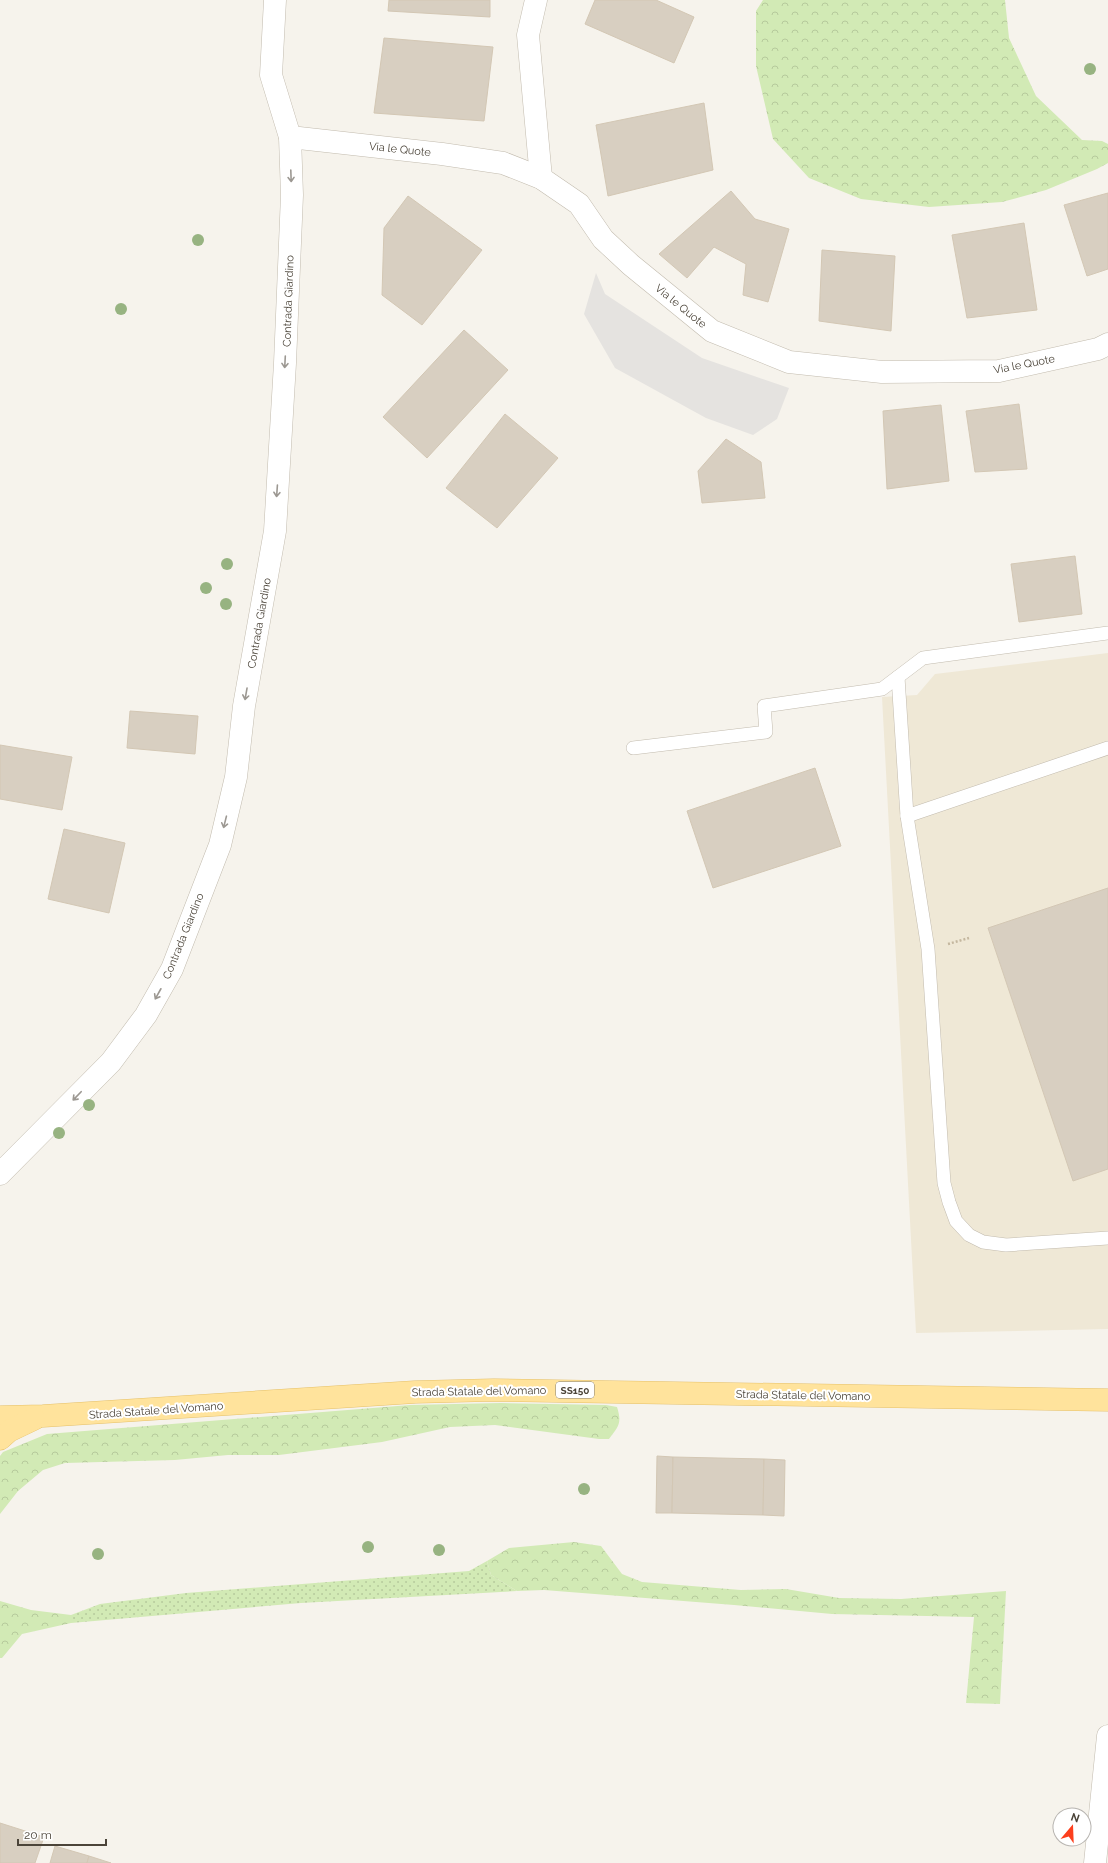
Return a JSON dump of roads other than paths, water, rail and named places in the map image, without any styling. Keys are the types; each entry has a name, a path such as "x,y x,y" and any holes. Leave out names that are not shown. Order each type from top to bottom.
{"main road":[{"name":"Strada Statale del Vomano","path":"0,1417 43,1416 415,1392 494,1390 1108,1400"},
{"name":"Strada Statale del Vomano","path":"0,1439 8,1431 43,1416"}],"street":[{"name":"Contrada Giardino","path":"0,1174 111,1062 146,1015 172,969 220,844 236,777 244,706 274,531 285,363 292,195 290,137 271,75 275,0"},
{"path":"536,0 528,35 541,178"},
{"name":"Via le Quote","path":"290,137 442,154 503,163 541,178 579,204 603,239 631,265 712,331 789,362 882,372 998,372 1098,349 1108,344"},
{"path":"1095,1863 1108,1736"}],"lane":[{"path":"633,748 766,732 764,706 882,689 924,658 1108,633"},
{"path":"898,677 907,816 928,949 944,1183 956,1221 969,1235 983,1242 1006,1244 1108,1238"},
{"path":"907,816 1108,748"}]}
